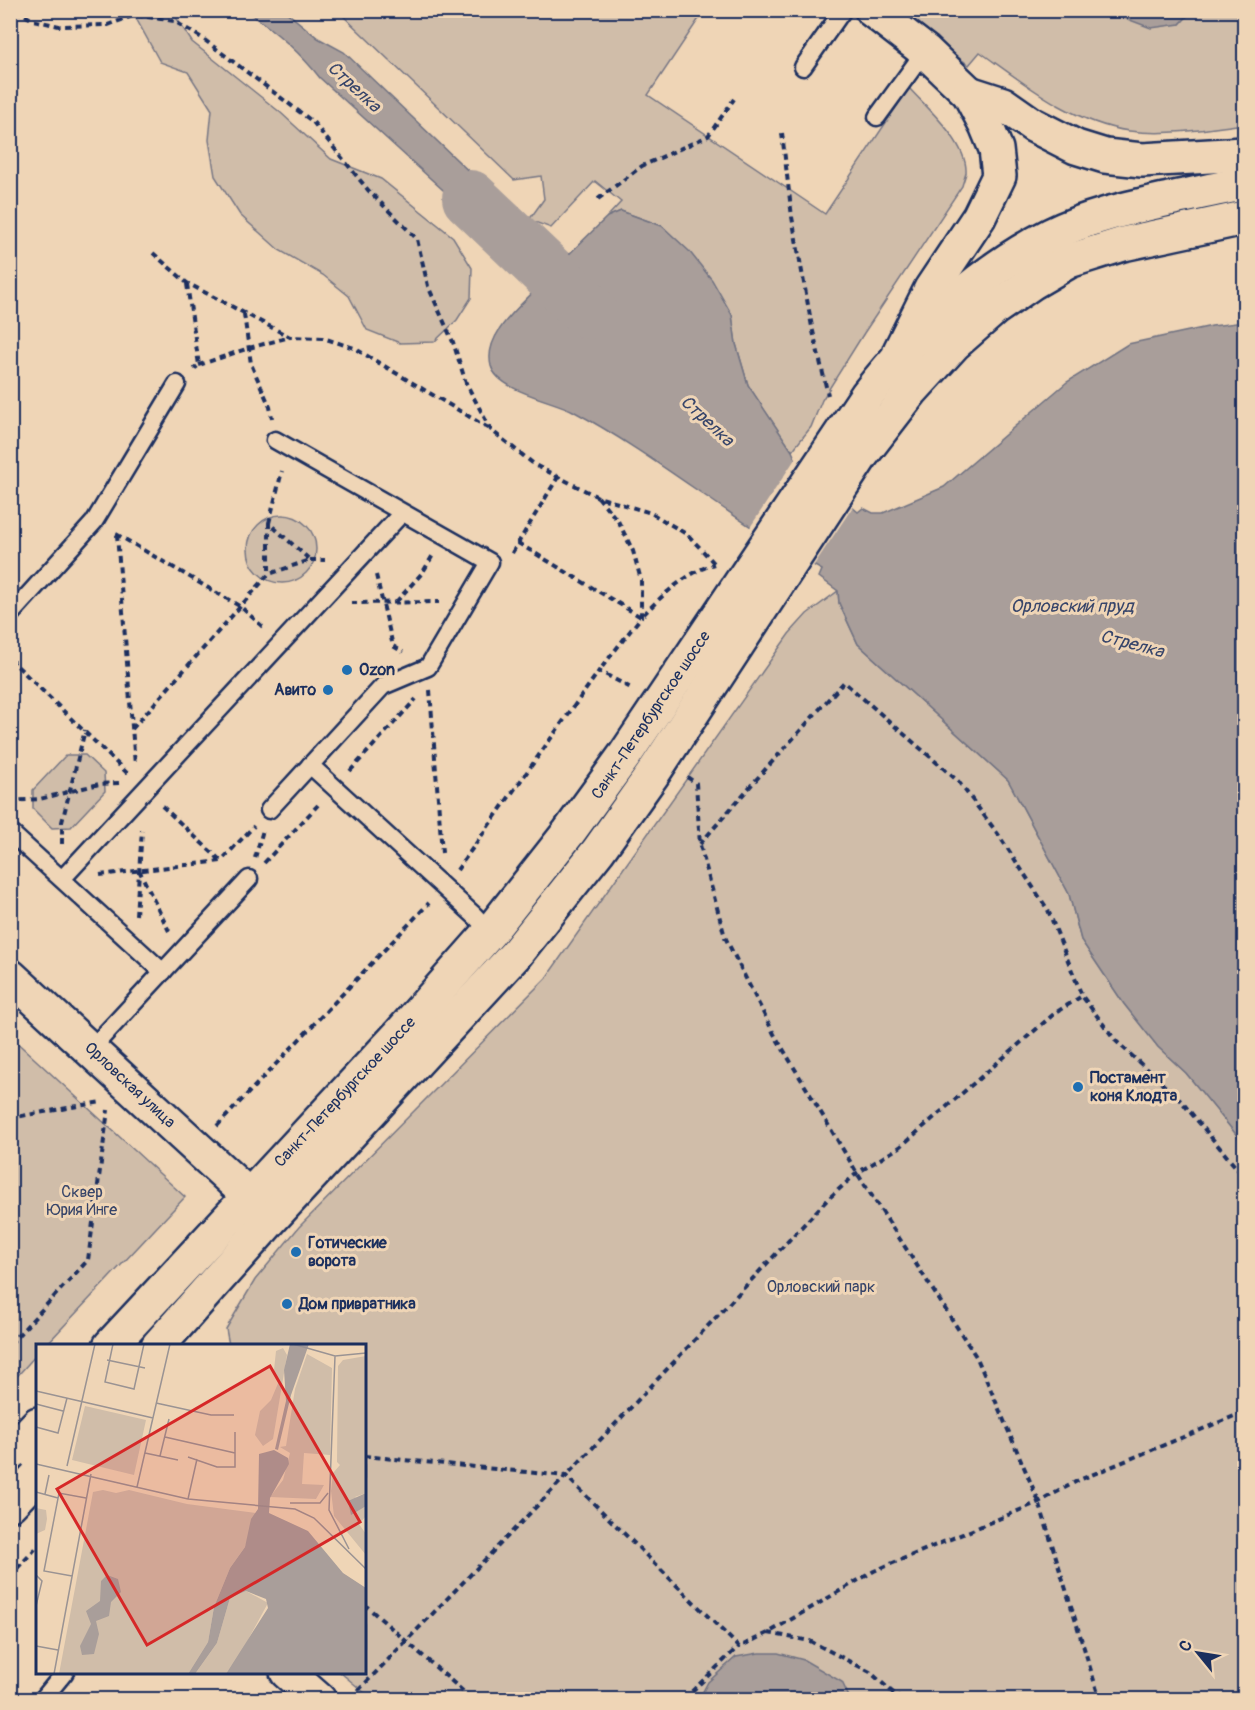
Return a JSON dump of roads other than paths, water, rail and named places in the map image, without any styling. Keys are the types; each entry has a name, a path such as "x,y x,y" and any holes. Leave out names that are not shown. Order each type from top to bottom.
{"main road":[{"path":"872,10 925,51 969,93 986,124 996,149 999,176 979,217 931,289 898,355"},
{"path":"969,93 1003,104 1033,125 1076,147 1105,156 1142,160 1245,154"},
{"name":"Санкт-Петербургское шоссе","path":"112,1344 399,1035 490,932 569,832 753,570 848,448 898,355 953,301 1000,265 1052,235 1138,206 1245,184"},
{"name":"Санкт-Петербургское шоссе","path":"848,448 912,390 954,344 994,309 1069,261 1172,232 1245,218"},
{"name":"Санкт-Петербургское шоссе","path":"160,1344 272,1218 515,955 605,842 652,775 753,570"},
{"name":"Орловская улица","path":"10,976 248,1195"},
{"path":"10,1504 36,1477"},
{"path":"289,1674 319,1700"}],"lane":[{"path":"803,67 843,10"},
{"path":"877,117 925,51"},
{"path":"10,615 94,522 177,384"},
{"path":"269,810 383,686 428,667 490,562 281,443"},
{"path":"63,879 141,786 281,643 402,513"},
{"path":"310,765 515,955"},
{"path":"10,832 163,972"},
{"path":"91,1049 249,879"},
{"path":"248,1195 272,1218"},
{"path":"42,1700 63,1674"}],"water":[{"path":"246,11 285,11 318,38 344,52 525,225 537,240 519,259 320,78 286,42"},
{"path":"1106,11 1192,11 1180,24 1151,28"},
{"name":"Орловский пруд","path":"621,211 662,226 689,251 712,280 732,315 736,344 748,385 795,458 858,512 863,508 873,513 883,513 944,487 1067,382 1128,344 1212,326 1244,322 1244,1144 1186,1073 1158,1047 1124,1004 1081,940 1069,894 1008,780 858,644 839,603 838,591 819,577 822,570 759,532 605,429 573,411 514,388 496,375 491,366 490,354 498,332 505,321 541,284 525,269 543,248 560,263 607,217"},
{"path":"759,1653 778,1653 804,1660 842,1682 850,1699 699,1699 708,1682 736,1657"}],"waterway":[{"name":"Стрелка","path":"470,198 589,311"}],"place":[{"name":"Ozon","path":"347,670"},
{"name":"Авито","path":"328,690"},
{"name":"Постамент коня Клодта","path":"1078,1087"},
{"name":"Готические ворота","path":"296,1252"},
{"name":"Дом привратника","path":"287,1304"}],"park label":[{"name":"Сквер Юрия Инге","path":"82,1201"},
{"name":"Орловский парк","path":"821,1287"}]}
